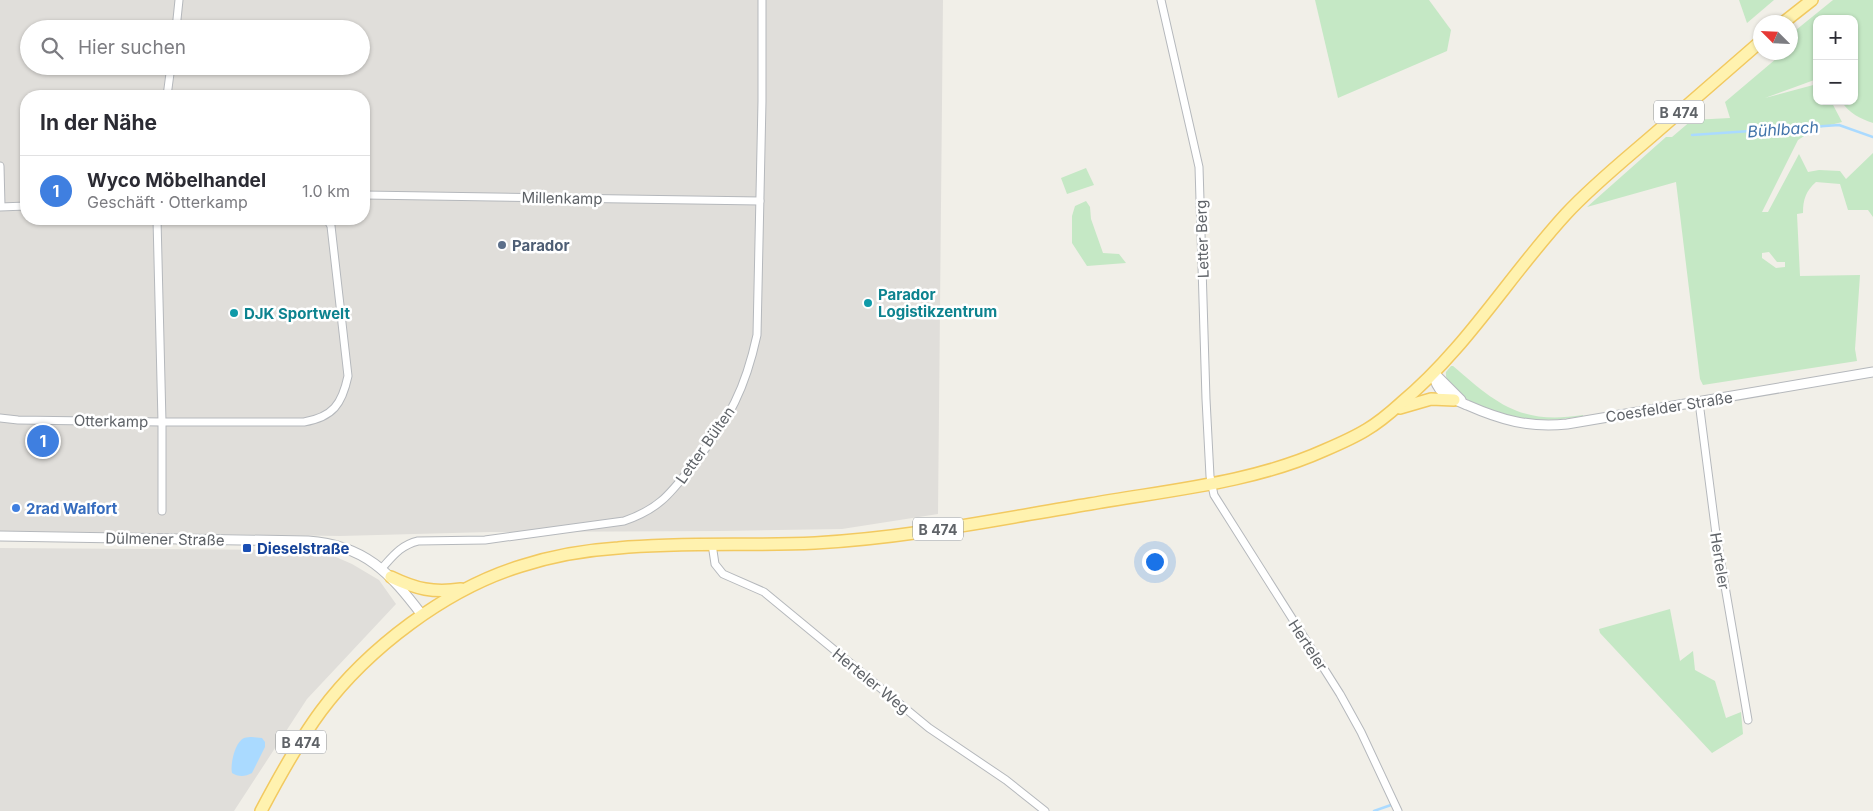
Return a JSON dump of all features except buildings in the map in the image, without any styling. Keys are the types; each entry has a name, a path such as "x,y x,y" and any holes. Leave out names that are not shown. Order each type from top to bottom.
{"main road":[{"path":"1793,15 1812,0"},
{"name":"B 474","path":"261,811 285,767 322,710 349,678 379,649 422,615 468,588 516,568 570,554 615,548 712,544 813,543 895,536 1250,476 1303,459 1369,429 1394,410 1448,358 1536,248 1575,205 1753,48"},
{"path":"1394,410 1431,399 1454,400"},
{"path":"391,577 412,587 425,590 449,591 468,588"}],"street":[{"path":"177,20 179,0"},
{"name":"Letter Bülten","path":"382,568 407,544 485,540 624,520 648,511 668,495 718,431 741,391 751,364 757,335 762,0"},
{"name":"Letter Berg","path":"1161,0 1199,167 1206,399 1212,483"},
{"path":"168,90 170,75"},
{"path":"0,166 1,206 20,206"},
{"name":"Millenkamp","path":"370,195 760,202"},
{"path":"157,225 162,422 162,511"},
{"path":"162,422 304,422 317,420 335,409 345,390 348,376 330,225"},
{"name":"Coesfelder Straße","path":"1434,372 1438,388 1454,400 1503,420 1548,425 1567,424 1873,372"},
{"name":"Coesfelder Straße","path":"1434,372 1467,406"},
{"name":"Herteler","path":"1699,402 1716,534 1748,720"},
{"name":"Otterkamp","path":"0,418 18,420 162,422"},
{"name":"Herteler","path":"1212,483 1214,495 1219,505 1340,694 1357,724 1398,811"},
{"name":"Dülmener Straße","path":"0,536 315,541 350,550 382,568 403,590 422,615"},
{"name":"Herteler Weg","path":"712,544 715,564 723,574 764,592 929,728 1006,780 1045,811"}],"shaded area":[{"path":"0,0 943,0 938,514 842,529 490,532 340,536 0,531"},
{"path":"0,548 314,550 352,564 379,580 396,604 307,699 234,811 0,811"}],"green space":[{"path":"1315,0 1429,0 1451,30 1447,51 1338,98"},
{"path":"1739,0 1774,0 1756,15 1753,15 1753,18 1747,23"},
{"path":"1833,0 1873,0 1873,123 1855,115 1844,105 1858,105 1858,15 1814,15"},
{"path":"1813,16 1813,80 1765,98 1813,85 1813,105 1833,105 1842,122 1815,129 1798,140 1762,212 1768,212 1799,154 1808,172 1819,170 1840,171 1846,179 1873,153 1873,217 1868,210 1848,210 1840,184 1816,182 1806,196 1803,213 1797,214 1800,276 1860,275 1855,349 1857,361 1703,385 1700,379 1676,182 1587,207 1666,137 1672,137 1692,120 1730,118 1725,102 1775,60 1798,60 1798,28","holes":["1769,252 1777,262 1785,262 1785,267 1776,268 1762,258 1762,253"]},
{"path":"1086,168 1094,185 1067,194 1061,178"},
{"path":"1086,201 1090,207 1091,219 1103,253 1119,254 1126,263 1087,266 1072,243 1072,216 1075,206"},
{"path":"1451,366 1497,401 1526,414 1543,417 1583,416 1548,420 1525,418 1503,414 1482,407 1469,401 1449,383 1446,378 1446,372"},
{"path":"1670,609 1680,661 1693,651 1695,670 1715,681 1726,718 1741,712 1743,734 1712,753 1600,633 1599,629"}],"water":[{"path":"244,738 262,738 265,742 265,747 252,773 239,776 232,773 234,754 238,744"}],"waterway":[{"name":"Bühlbach","path":"1692,135 1839,125 1873,137"},
{"path":"1374,811 1391,805"}],"place":[{"name":"Parador","path":"502,245"},
{"name":"Parador Logistikzentrum","path":"868,303"},
{"name":"DJK Sportwelt","path":"234,313"},
{"name":"Wyco Möbelhandel","path":"43,441"},
{"name":"2rad Walfort","path":"16,508"},
{"name":"Dieselstraße","path":"247,548"}]}
